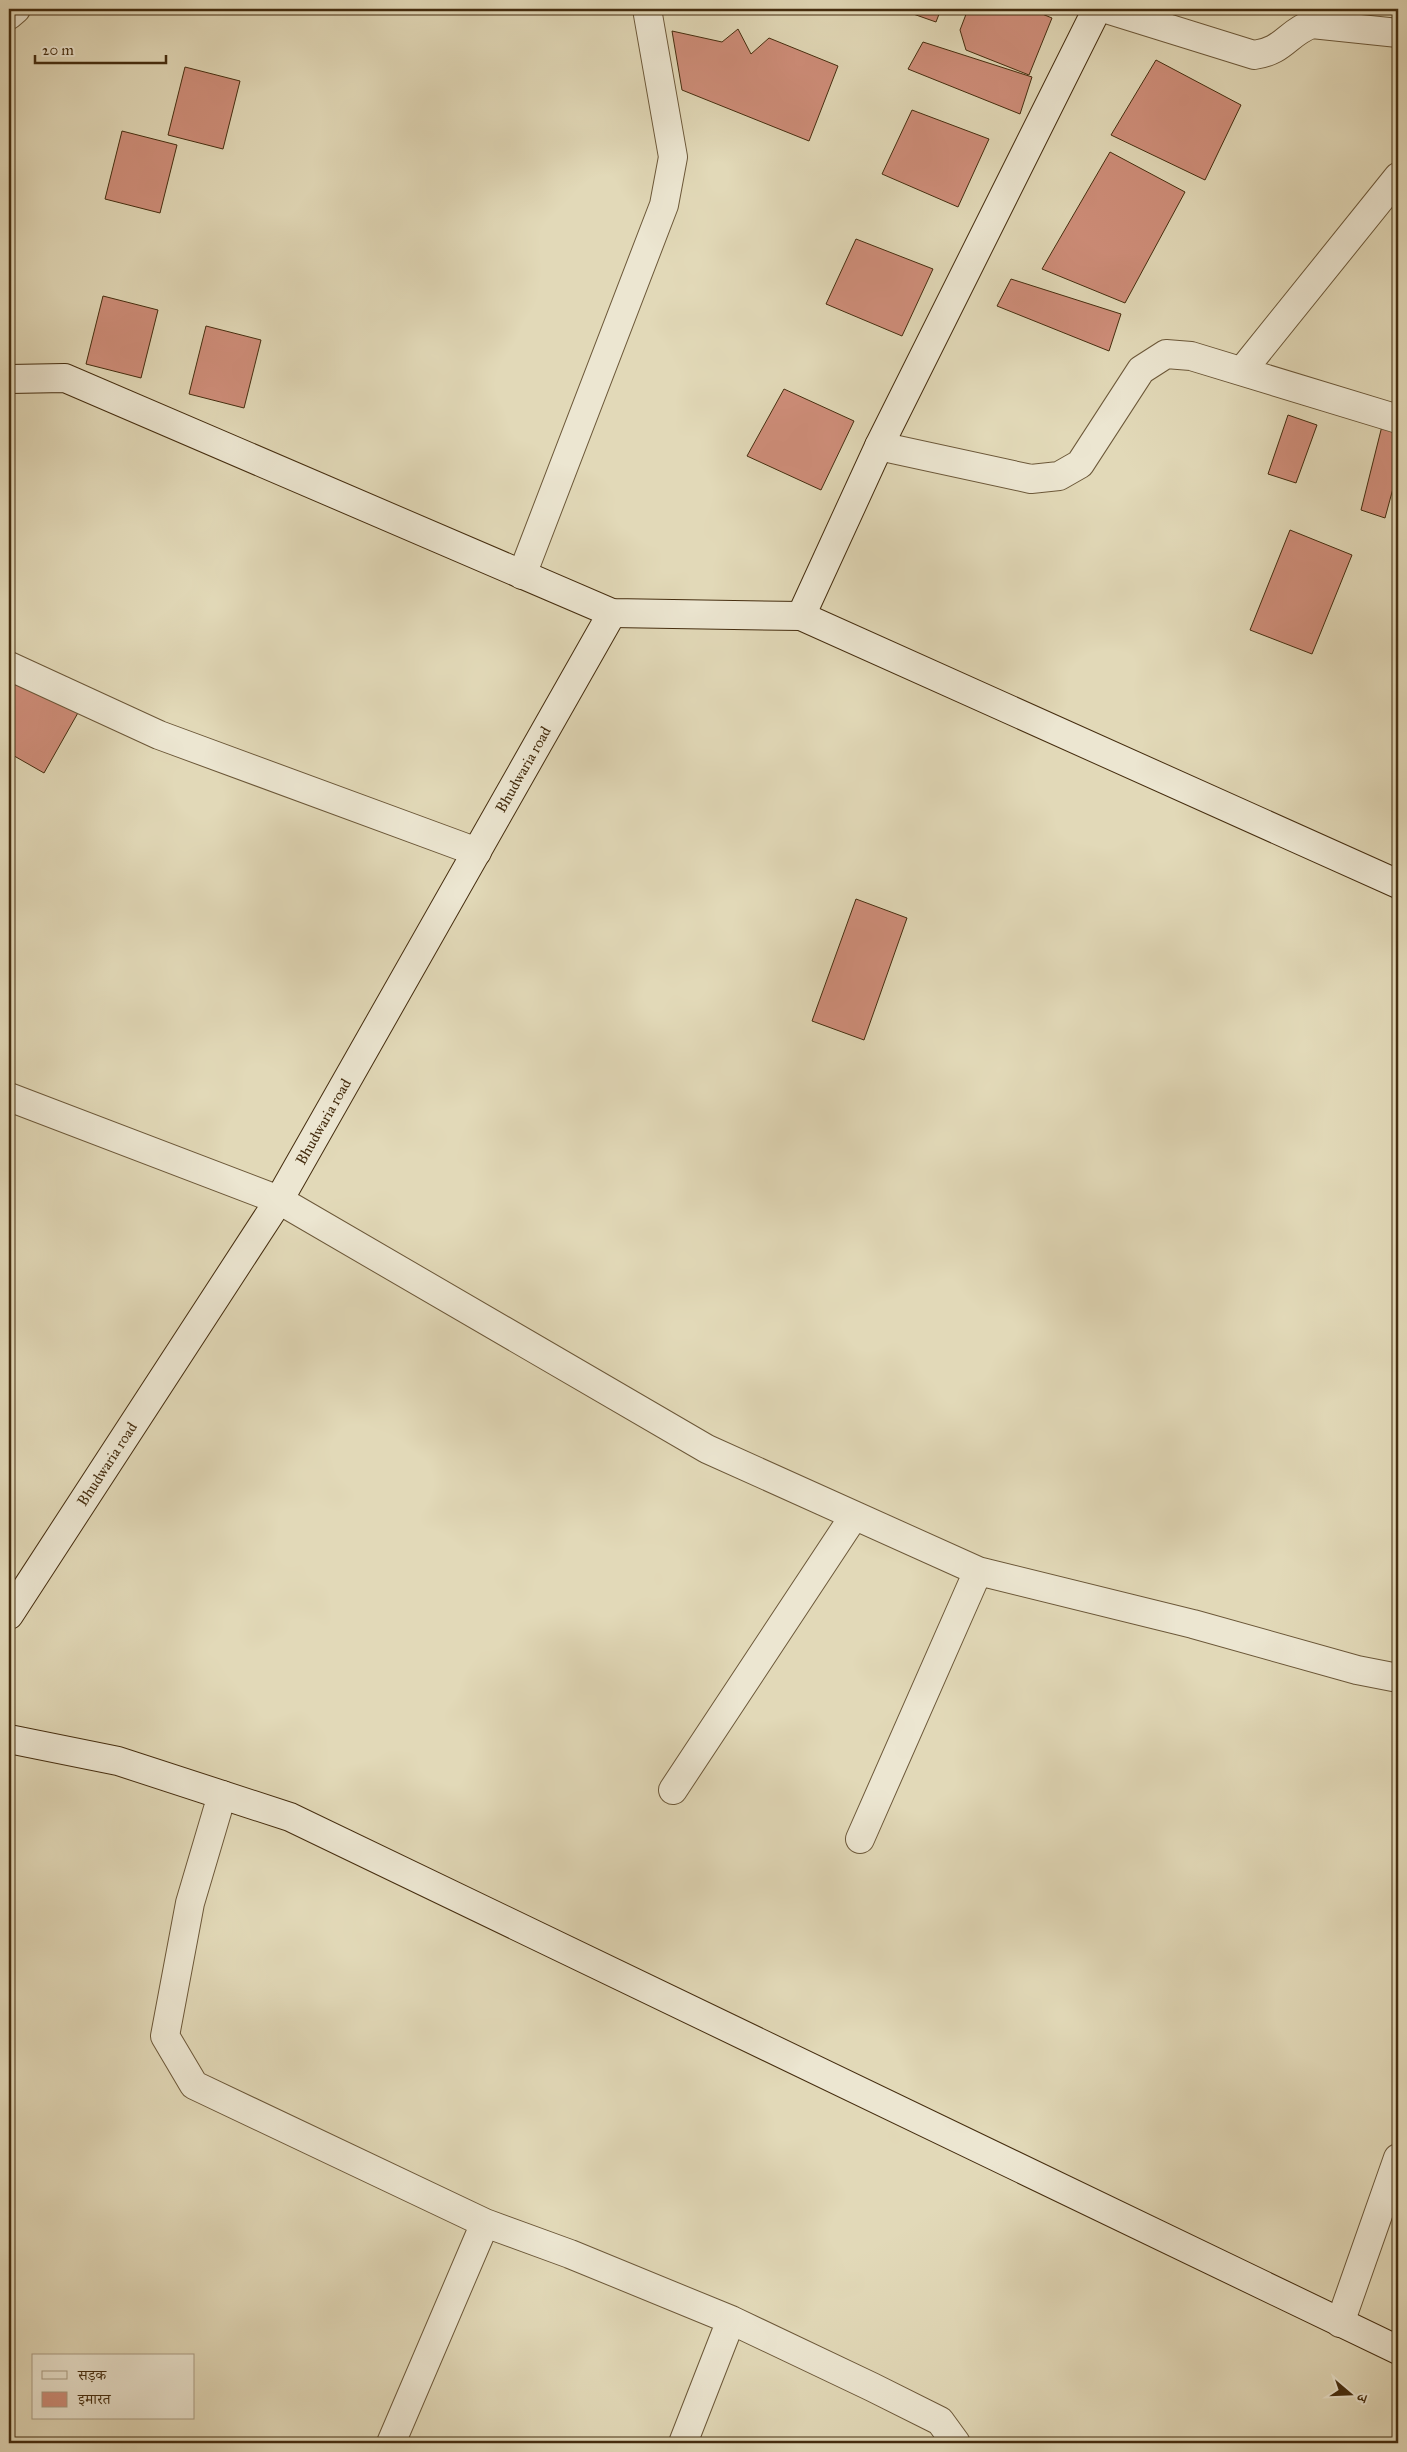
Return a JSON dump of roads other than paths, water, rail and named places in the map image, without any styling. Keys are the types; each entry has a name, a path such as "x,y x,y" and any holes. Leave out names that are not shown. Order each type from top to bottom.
{"street":[{"path":"9,15 16,9"},
{"path":"522,575 664,205 673,157 647,9"},
{"path":"801,616 879,446 1097,9"},
{"path":"1106,9 1254,55 1268,54 1280,48 1300,29 1312,24 1398,33"},
{"path":"1242,371 1398,177"},
{"path":"879,446 1031,479 1059,476 1080,464 1140,370 1166,354 1191,356 1398,418"},
{"path":"9,379 66,378 612,613 801,616 1398,884"},
{"name":"Bhudwaria road","path":"9,1615 279,1200 612,613"},
{"path":"9,666 159,735 477,852"},
{"path":"9,1097 279,1200 708,1449 978,1571 1193,1624 1357,1670 1398,1678"},
{"path":"672,1790 854,1516"},
{"path":"860,1839 978,1571"},
{"path":"9,1739 118,1760 299,1821 1398,2350"},
{"path":"222,1795 190,1903 165,2036 194,2085 485,2223 570,2254 731,2320 940,2421 956,2443"},
{"path":"1340,2323 1398,2158"},
{"path":"391,2443 485,2223"},
{"path":"683,2443 731,2320"}]}
